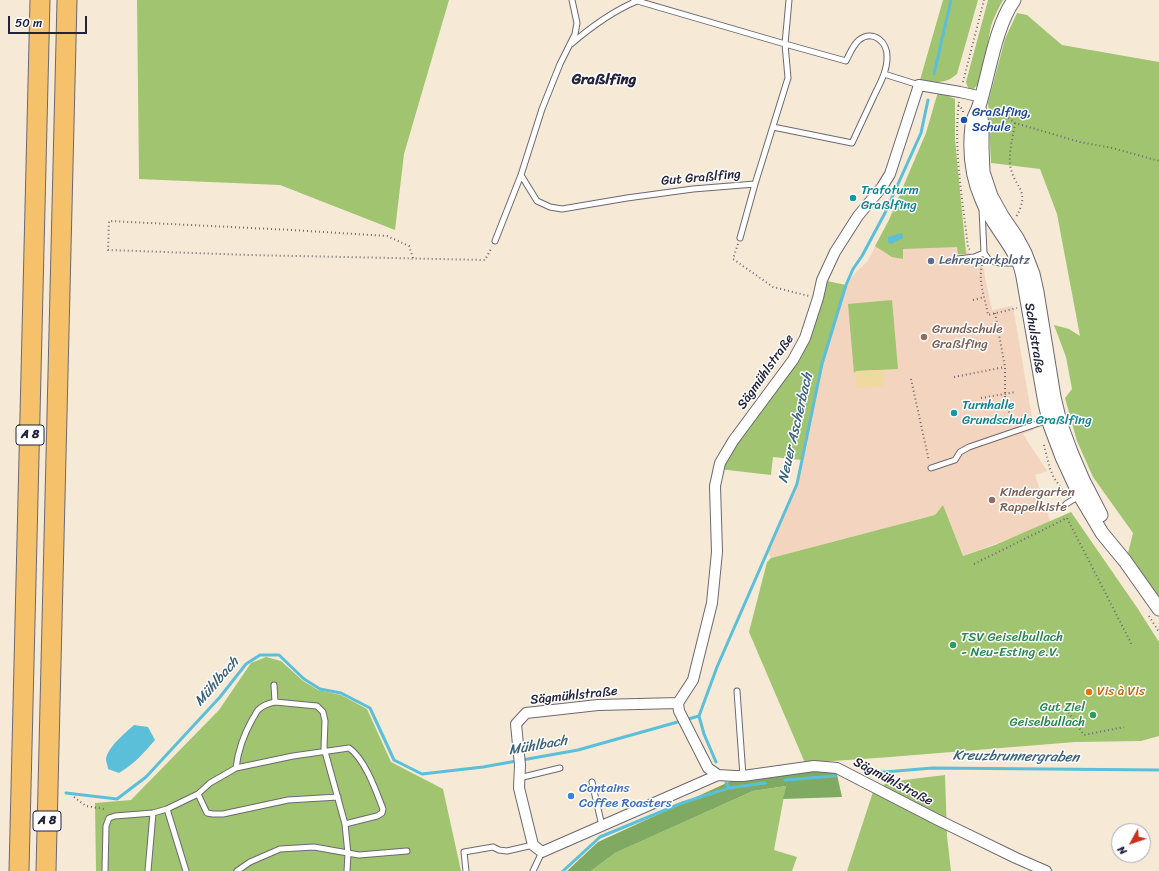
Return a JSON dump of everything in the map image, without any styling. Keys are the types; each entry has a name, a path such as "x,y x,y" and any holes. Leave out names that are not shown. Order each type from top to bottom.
{"highway":[{"name":"A 8","path":"19,871 40,0"},
{"name":"A 8","path":"46,871 67,0"}],"street":[{"name":"Schulstraße","path":"1014,0 1010,5 1000,30 980,103 972,124 971,151 974,175 981,200 987,212 1008,244 1022,258 1033,274 1054,397 1060,422 1083,491"},
{"path":"921,85 960,92 980,103"},
{"name":"Sägmühlstraße","path":"533,845 518,788 519,761 516,724 526,713 598,705 678,707 693,680 712,603 717,552 715,486 720,463 733,441 793,360 805,338 824,275 835,252 858,216 882,187 890,174 921,85"},
{"name":"Schulstraße","path":"980,103 983,172 990,196 1017,238 1022,258 1028,305 1045,403 1062,457 1125,561 1159,609"},
{"path":"678,707 708,768 718,775"},
{"name":"Sägmühlstraße","path":"542,852 718,775 743,776 808,766 837,768 936,819 1046,871"},
{"path":"533,845 542,852"}],"lane":[{"path":"495,241 521,175 542,109 560,64 575,34 577,23 572,0"},
{"path":"570,45 585,32 623,6 636,0 846,61 854,45 866,36 873,36 880,39 886,46 888,57 884,74 852,143 773,126"},
{"name":"Gut Graßlfing","path":"521,175 537,201 550,207 562,209 693,188 755,184 788,78 785,44 789,0"},
{"path":"884,74 921,85"},
{"path":"740,238 755,184"},
{"path":"981,200 984,253 989,260 1000,263 1022,258"},
{"path":"958,259 974,257 984,253"},
{"path":"931,468 955,460 960,452 969,447 1049,419"},
{"path":"1066,504 1083,491"},
{"path":"274,685 275,702"},
{"path":"737,691 743,776"},
{"path":"236,768 238,754 244,736 259,709 269,703 275,702 317,706 323,712 325,721 324,748 345,824 348,854 347,871"},
{"path":"105,871 106,826 109,818 115,816 153,813 167,809 198,794 210,783 236,768 293,756 349,748 358,756 374,786 383,809 382,813 377,816 345,824"},
{"path":"519,778 560,768"},
{"path":"592,782 602,826"},
{"path":"198,794 207,813 213,814 223,814 288,800 338,797"},
{"path":"167,809 186,871"},
{"path":"148,871 153,813"},
{"path":"466,871 464,852 493,847 499,850 507,851 533,845"},
{"path":"237,871 250,862 280,850 314,847 359,855 406,851"},
{"path":"533,871 542,852"}],"path":[{"path":"960,92 984,0"},
{"path":"980,103 1005,114 1015,123 1080,142 1159,161"},
{"path":"1008,226 1014,220 1022,203 1022,191 1010,166 1011,144 1015,123"},
{"path":"414,258 409,246 387,236 109,221 108,250 250,255 485,260 495,241"},
{"path":"740,238 733,259 773,287 818,298"},
{"path":"982,265 980,279 988,315 1028,305"},
{"path":"973,300 984,296"},
{"path":"995,313 1005,367 1005,400 1010,415 1020,429"},
{"path":"954,377 1005,367"},
{"path":"911,379 931,468"},
{"path":"981,398 1016,392"},
{"path":"922,428 926,427"},
{"path":"974,564 1067,518 1132,645"},
{"path":"1066,709 1084,735 1124,727"},
{"path":"74,798 86,806 104,809"}],"shaded area":[{"name":"Grundschule Graßlfing","path":"938,92 955,99 955,140 966,248 975,262 984,269 992,310 1013,306 1034,430 1023,434 1047,471 1035,475 1051,523 963,556 943,505 935,515 771,558 767,552 797,484 822,364 846,285 855,273 867,262 889,220 926,133"}],"green space":[{"path":"137,0 449,0 404,154 395,230 280,185 139,179"},
{"path":"943,0 978,0 957,74 948,80 940,82 920,80"},
{"path":"988,0 1003,0 992,23 980,79 977,86 972,90 968,88 966,82"},
{"path":"1017,13 1027,15 1062,45 1159,62 1159,597 1128,553 1133,533 1093,477 1077,441 1065,398 1072,389 1066,357 1054,325 1069,329 1080,336 1057,214 1040,169 991,163 988,103 1005,39"},
{"path":"938,92 955,99 955,140 966,254 958,254 957,247 903,249 903,259 892,257 875,246 889,220 926,133"},
{"path":"822,280 846,285 822,364 802,460 773,457 771,475 719,469 793,360"},
{"path":"892,300 898,369 856,371 854,373 848,304"},
{"name":"TSV Geiselbullach - Neu-Esting e.V.","path":"943,505 963,556 995,545 1071,512 1159,642 1159,736 1141,741 1075,742 805,763 749,632 767,562 771,558 935,515"},
{"path":"266,657 281,661 303,681 318,690 341,695 367,709 391,762 443,789 461,871 96,871 95,803 131,800 219,710 251,663"},
{"path":"799,770 836,770 842,797 783,799 786,786 753,791 615,853 591,871 567,871 598,842 733,780"},
{"path":"945,775 947,836 951,871 847,871 873,792 888,782"},
{"path":"786,786 774,850 797,857 792,871 591,871 615,853 753,791"}],"sand":[{"path":"883,370 884,386 857,388 856,371"}],"water":[{"path":"902,233 903,238 891,244 888,242 888,237"},
{"path":"134,725 148,727 155,740 147,750 119,773 108,769 106,759 107,755 117,740"}],"waterway":[{"name":"Neuer Ascherbach","path":"934,74 951,0"},
{"name":"Neuer Ascherbach","path":"716,762 704,734 699,716 717,667 797,484 822,364 846,285 853,269 862,256 885,213 921,133 928,100"},
{"name":"Mühlbach","path":"66,793 117,799 146,777 220,697 246,664 260,655 279,655 304,679 320,689 341,693 370,708 394,760 422,774 483,767 578,750 699,716"},
{"name":"Kreuzbrunnergraben","path":"873,773 932,768 1159,770"},
{"name":"Kreuzbrunnergraben","path":"785,780 835,776"},
{"name":"Neuer Ascherbach","path":"563,871 600,837 682,803 729,788 726,783"},
{"name":"Kreuzbrunnergraben","path":"729,788 765,783"}],"place":[{"name":"Graßlfing, Schule","path":"964,120"},
{"name":"Trafoturm Graßlfing","path":"853,198"},
{"name":"Lehrerparkplatz","path":"931,261"},
{"name":"Grundschule Graßlfing","path":"924,337"},
{"name":"Turnhalle Grundschule Graßlfing","path":"954,413"},
{"name":"Kindergarten Rappelkiste","path":"992,500"},
{"name":"TSV Geiselbullach - Neu-Esting e.V.","path":"953,645"},
{"name":"Vis à Vis","path":"1089,692"},
{"name":"Gut Ziel Geiselbullach","path":"1093,715"},
{"name":"Contains Coffee Roasters","path":"571,796"}],"district":[{"name":"Graßlfing","path":"604,80"}]}
